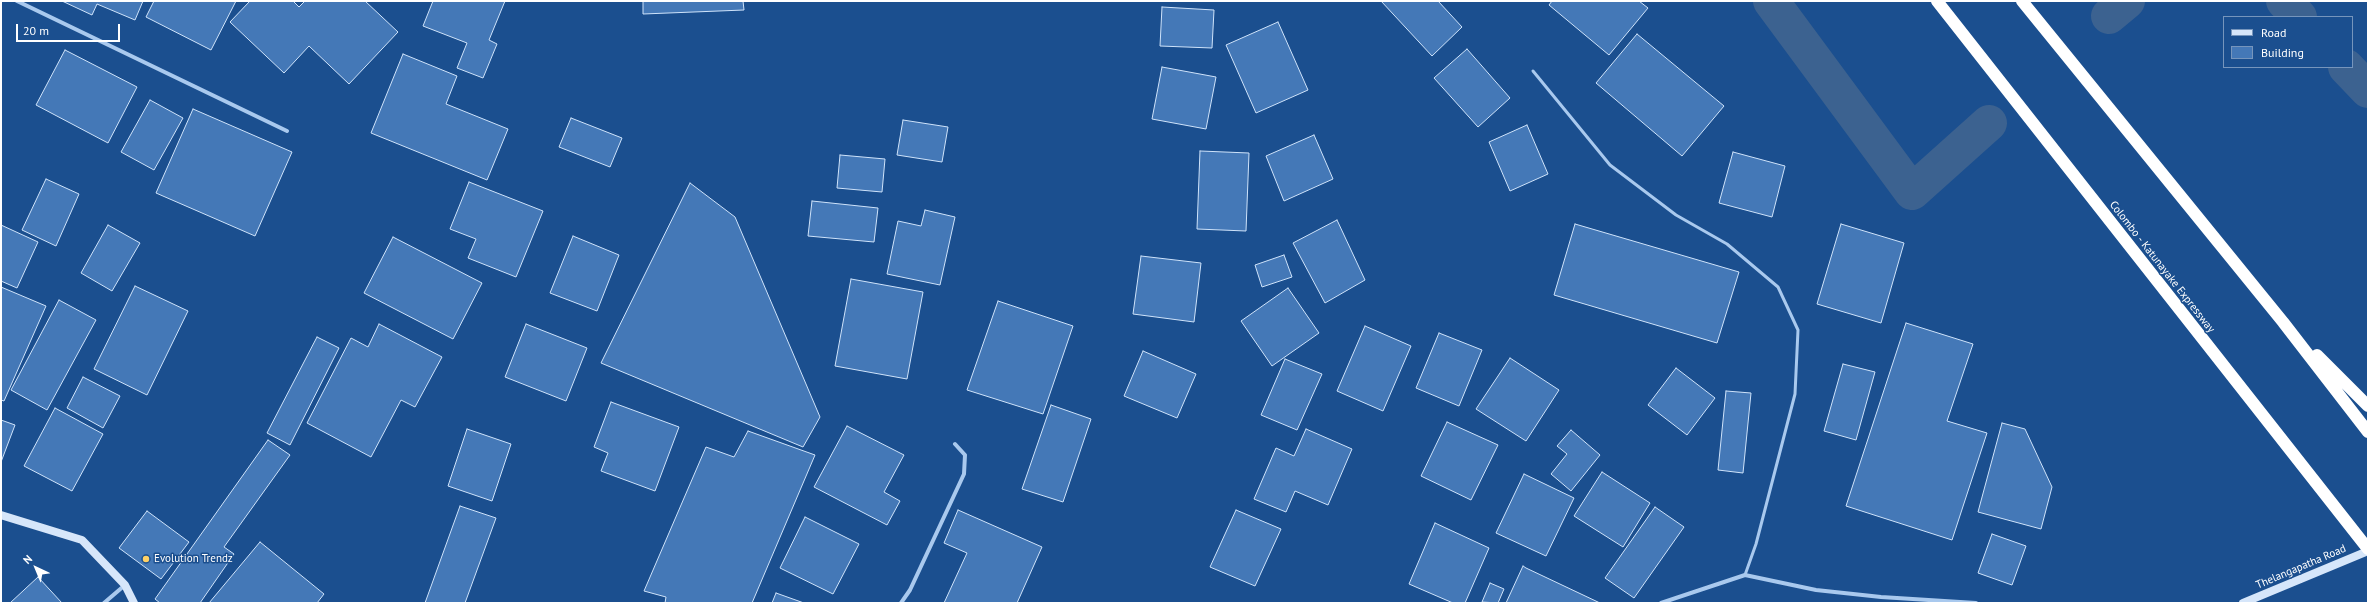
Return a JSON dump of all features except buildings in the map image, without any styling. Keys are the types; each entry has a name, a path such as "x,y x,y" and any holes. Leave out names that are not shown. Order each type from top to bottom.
{"highway":[{"name":"Colombo - Katunayake Expressway","path":"1937,1 2368,550"},
{"path":"2022,1 2283,322 2368,432"},
{"path":"2283,322 2368,406"}],"street":[{"path":"17,1 84,35 288,131"},
{"path":"901,603 910,590 964,474 965,455 955,444"},
{"path":"1,515 82,540 125,585 134,603"},
{"name":"Thelangapatha Road","path":"2242,603 2296,582 2368,550"},
{"path":"1661,603 1745,575 1816,590 1881,597 1976,603"},
{"path":"104,603 125,585"}],"lane":[{"path":"1533,70 1610,165 1676,215 1727,244 1778,287 1798,330 1795,394 1756,544 1745,575"}],"waterway":[{"path":"1771,1 1912,192 1989,123"},
{"path":"2109,16 2127,1"},
{"path":"2284,1 2298,16"},
{"path":"2347,68 2368,90"}],"place":[{"name":"Evolution Trendz","path":"146,559"}]}
